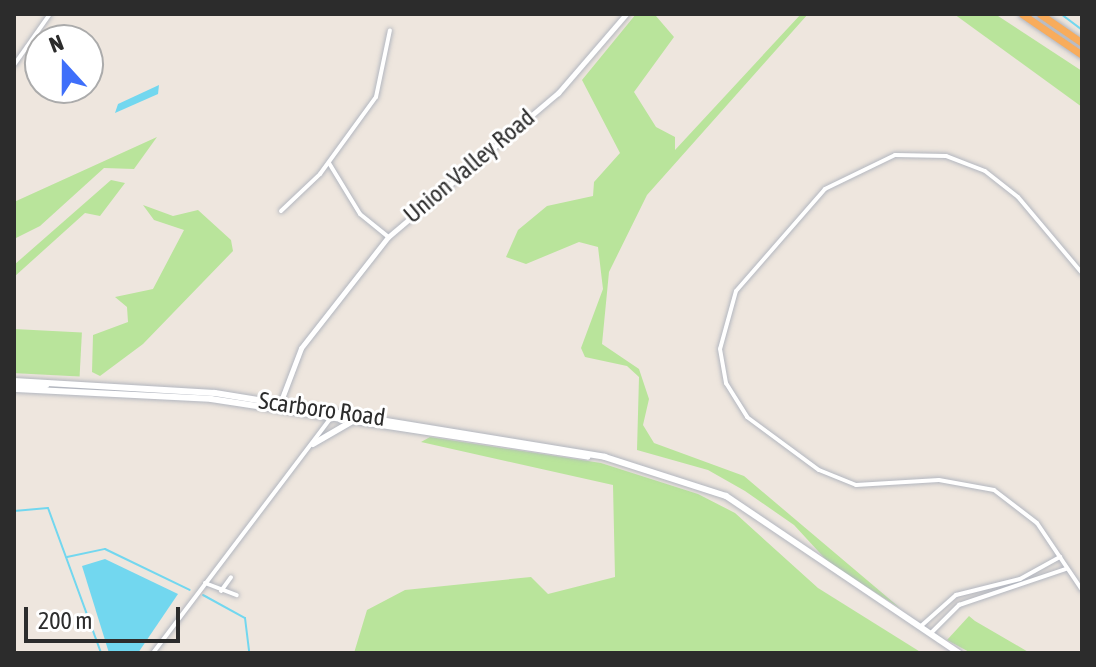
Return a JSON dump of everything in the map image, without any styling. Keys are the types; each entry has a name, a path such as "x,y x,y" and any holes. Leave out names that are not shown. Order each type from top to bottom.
{"highway":[{"path":"1022,14 1082,55"},
{"path":"1040,14 1082,43"}],"main road":[{"name":"Scarboro Road","path":"14,385 75,384 279,407 537,441 627,464 726,496 959,653"},
{"name":"Scarboro Road","path":"14,385 172,395 279,407"},
{"name":"Scarboro Road","path":"332,415 353,421 627,464"},
{"path":"313,444 353,421"}],"street":[{"path":"14,65 50,14"},
{"name":"Union Valley Road","path":"279,407 301,348 388,237 558,93 626,14"},
{"path":"281,211 329,163 376,97 390,30"},
{"path":"1082,273 1018,197 985,171 946,156 895,155 825,189 736,291 721,339 738,405 819,470 856,485 939,480 994,490 1028,514 1082,590"},
{"path":"329,163 360,214 388,237"},
{"path":"153,653 332,415"},
{"path":"921,626 961,592 1020,579 1060,557"},
{"path":"931,633 959,605 1067,568"},
{"path":"221,591 231,577"},
{"path":"205,583 237,595"}],"green space":[{"path":"636,14 656,16 674,37 634,92 656,127 675,137 675,150 801,14 808,14 647,195 609,272 602,344 639,369 649,399 643,425 654,443 744,476 900,608 830,564 794,525 745,491 708,470 637,450 639,377 627,366 585,357 581,348 603,289 598,247 579,242 526,264 506,257 518,230 547,206 593,196 594,182 620,153 582,80"},
{"path":"954,14 995,14 1082,71 1082,107"},
{"path":"157,137 134,169 104,168 40,226 14,239 14,202"},
{"path":"111,180 125,183 100,216 85,213 14,277 14,265"},
{"path":"143,205 173,216 198,210 231,240 233,251 143,344 100,376 92,372 93,335 128,322 127,307 115,297 153,289 184,230 154,220"},
{"path":"14,329 82,333 80,376 14,373"},
{"path":"430,437 601,463 698,494 735,513 818,588 922,653 354,653 367,610 405,590 531,577 548,594 615,577 613,485 421,442"},
{"path":"969,616 1030,653 971,653 947,640"}],"water":[{"path":"159,85 158,94 115,113 118,104"},
{"path":"105,559 178,594 138,653 109,653 82,566"}],"waterway":[{"path":"1061,14 1082,30"},
{"path":"14,511 48,508 101,653"},
{"path":"67,557 105,549 190,590"},
{"path":"203,595 245,618 249,653"}]}
